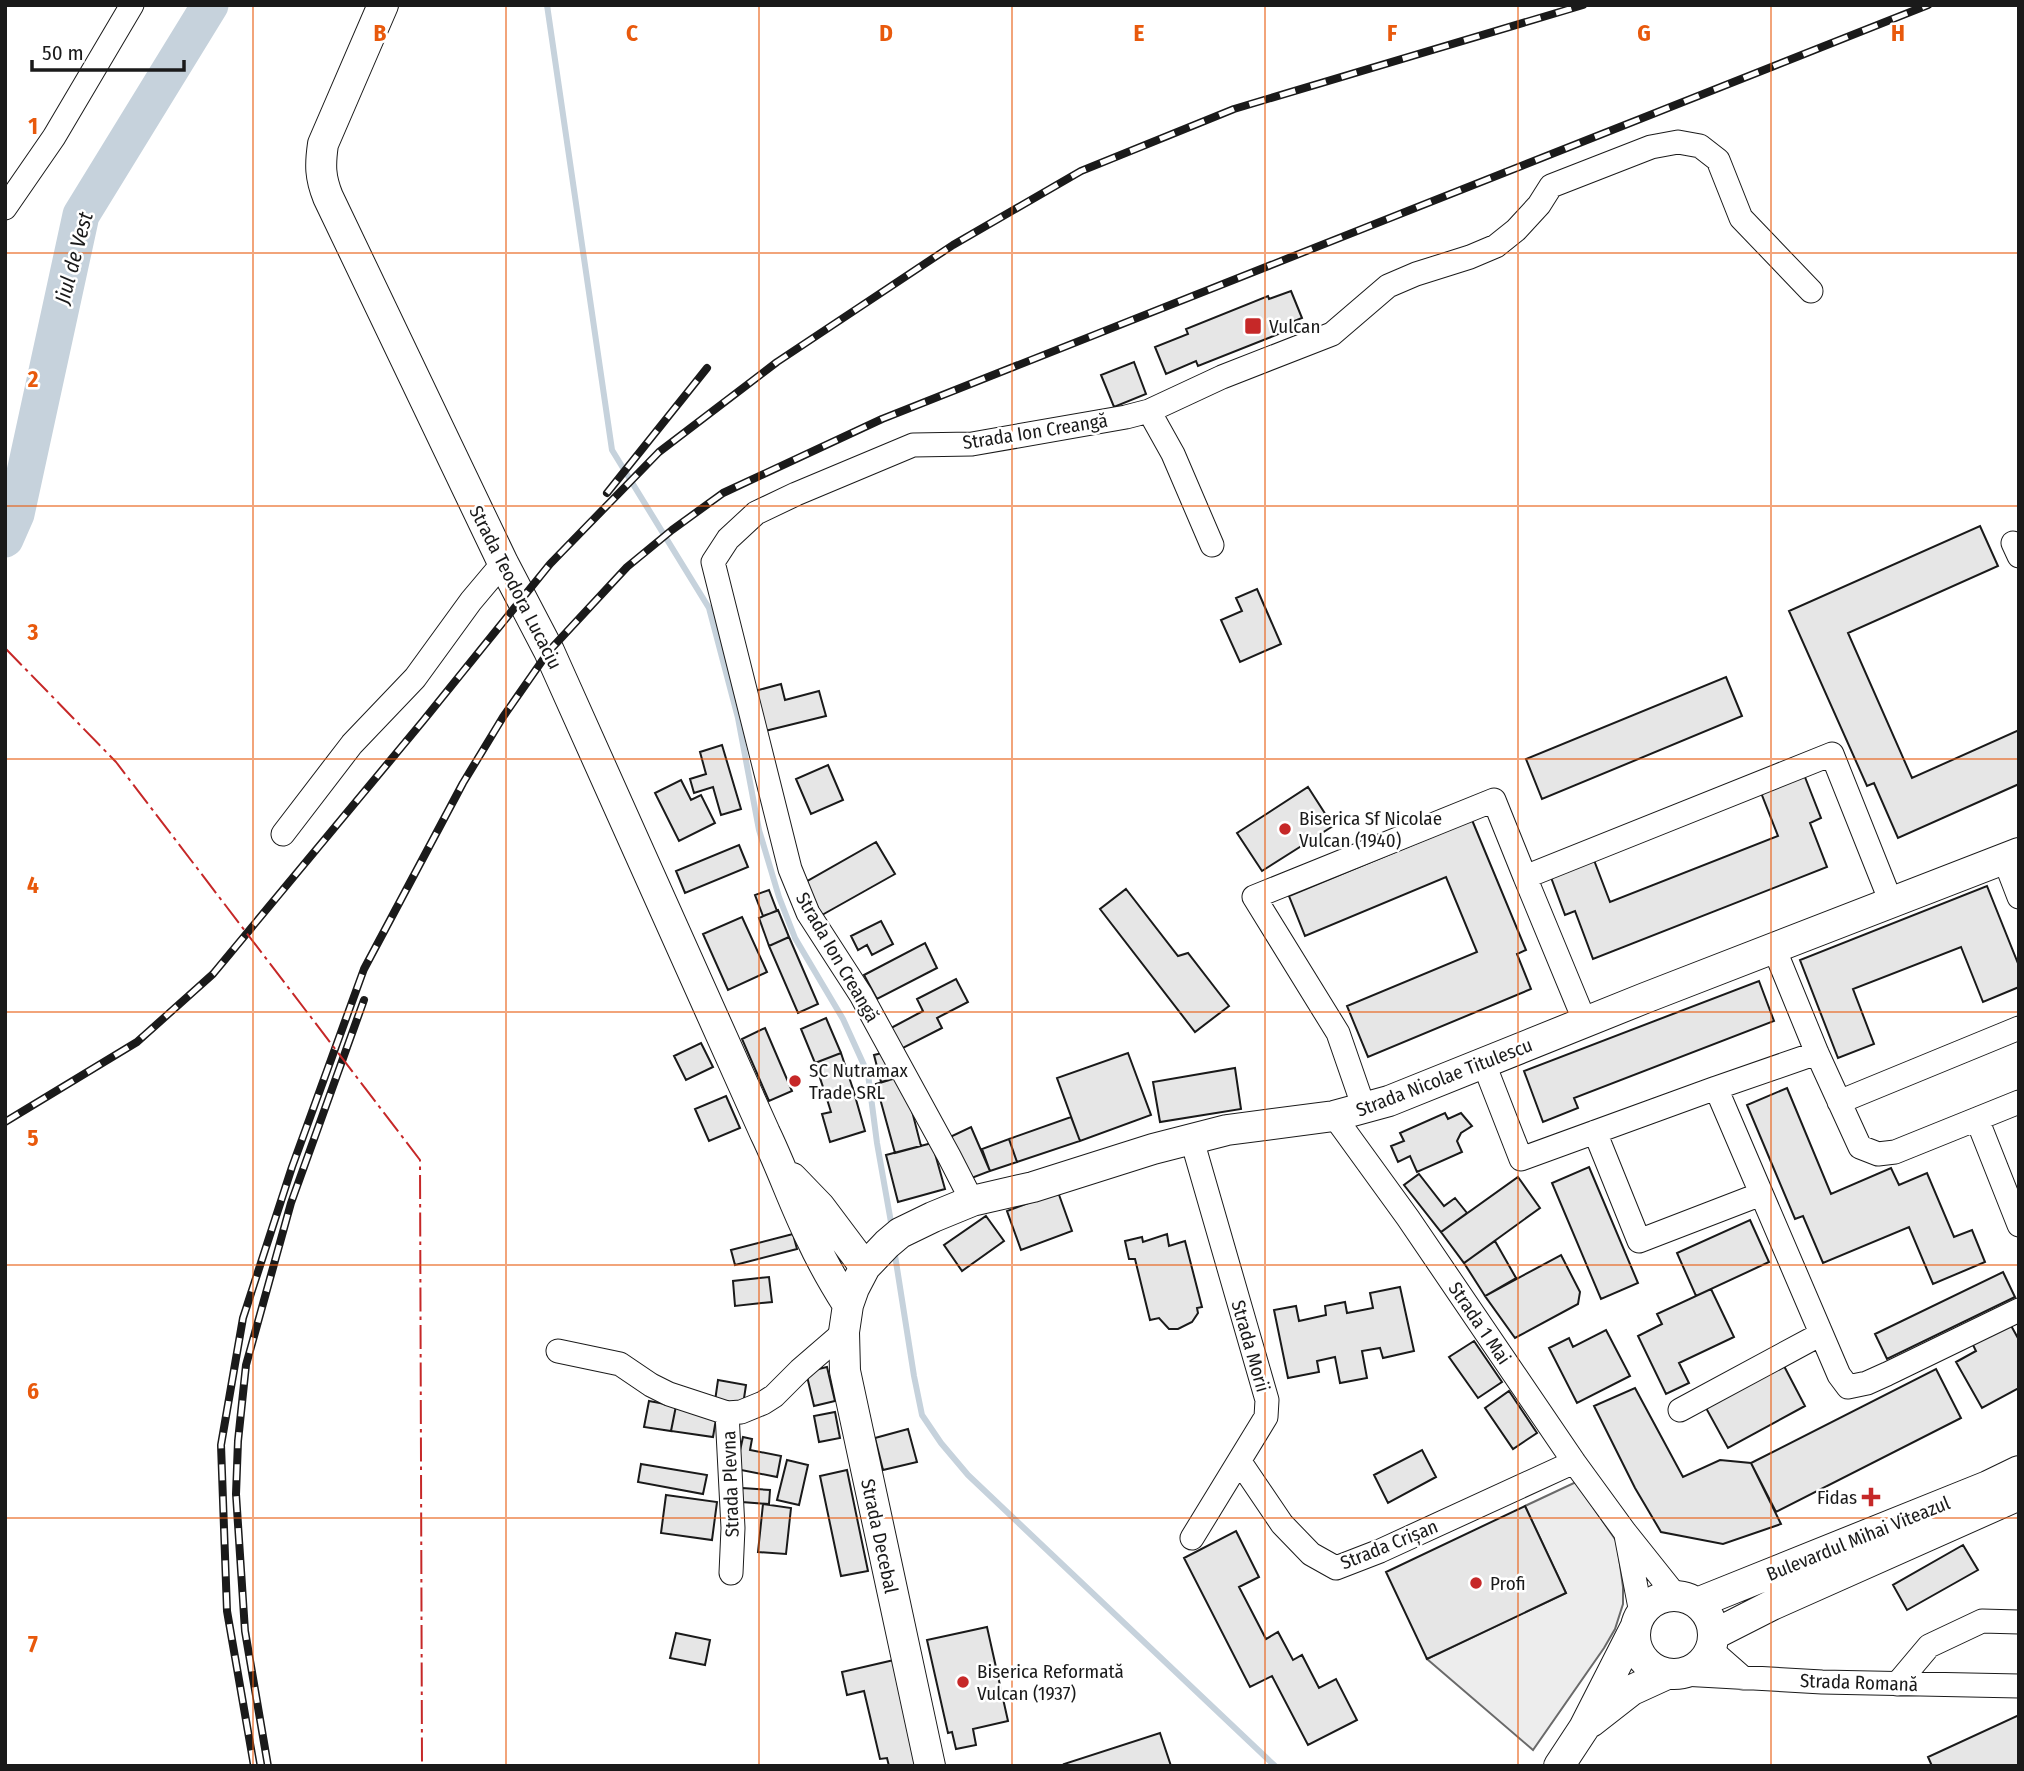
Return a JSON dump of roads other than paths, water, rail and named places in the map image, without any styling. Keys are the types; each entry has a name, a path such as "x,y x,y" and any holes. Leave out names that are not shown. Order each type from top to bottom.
{"main road":[{"name":"Strada Teodora Lucaciu","path":"383,5 323,144 321,180 503,563 549,651 782,1168 846,1318"},
{"name":"Strada Nicolae Titulescu","path":"846,1318 854,1288 865,1267 894,1238 972,1201 1032,1187 1153,1149 1227,1130 1334,1116 1389,1101 2011,855"},
{"name":"Strada Teodora Lucaciu","path":"782,1168 820,1207 865,1267"},
{"name":"Strada Decebal","path":"846,1318 845,1371 849,1395 930,1766"},
{"name":"Bulevardul Mihai Viteazul","path":"1687,1599 1987,1486 2019,1471"},
{"name":"Bulevardul Mihai Viteazul","path":"1712,1642 1772,1605 2019,1494"},
{"path":"1559,1766 1584,1728 1638,1621 1650,1603 1663,1597 1687,1599 1706,1612 1711,1622 1712,1642 1704,1660 1694,1669 1632,1690 1584,1728"},
{"path":"1638,1621 1634,1641 1638,1652 1656,1670 1674,1674"}],"street":[{"path":"5,208 54,137 132,5"},
{"name":"Strada Ion Creangă","path":"972,1201 861,995 808,913 790,869 713,562 728,539 755,513 913,445 972,444 1149,411 1222,377 1324,338 1345,325 1388,286 1496,246 1516,230 1539,205 1551,186 1651,147 1678,142 1700,146 1717,160 1741,218 1811,291"},
{"path":"1149,411 1173,454 1212,545"},
{"path":"283,834 352,744 415,678 471,601 503,563"},
{"path":"1525,877 1832,754 1891,902"},
{"path":"1364,1108 1338,1032 1254,897 1494,800 1585,1022"},
{"path":"2011,855 2019,897"},
{"path":"1774,948 1817,1053 1860,1147 1878,1154 1895,1152 2019,1102"},
{"path":"1839,1102 2019,1028"},
{"path":"1484,1064 1521,1159 1817,1053"},
{"path":"1716,1088 1839,1375 1848,1387 1867,1383 1887,1374 2019,1310"},
{"name":"Strada 1 Mai","path":"1334,1116 1409,1218 1574,1462 1625,1532 1687,1599"},
{"path":"1978,1119 2019,1225"},
{"path":"1595,1132 1639,1241 1761,1194"},
{"name":"Strada Morii","path":"1192,1139 1267,1400 1266,1417 1192,1538"},
{"name":"Strada Plevna","path":"731,1573 733,1528 727,1413 741,1412 763,1404 774,1396 846,1318"},
{"path":"1681,1410 1821,1334"},
{"path":"558,1351 620,1364 650,1385 669,1394 727,1413"},
{"name":"Strada Crișan","path":"1240,1462 1282,1524 1311,1554 1336,1569 1574,1462"},
{"name":"Strada 1 Mai","path":"1625,1532 1638,1621"},
{"path":"1897,1684 1929,1646 1982,1621 2019,1622"},
{"path":"1712,1642 1743,1678"},
{"name":"Strada Romană","path":"1674,1674 1897,1684 2019,1686"}],"waterway":[{"name":"Jiul de Vest","path":"5,539 16,514 81,215 210,5"},
{"path":"547,5 612,450 709,608 738,718 759,830 779,897 795,938 843,1019 868,1074 892,1228"},
{"path":"894,1249 922,1415 941,1443 968,1475 1275,1766"}],"railway":[{"path":"5,1122 137,1042 213,974 550,564 659,452 777,362 953,245 1081,171 1234,109 1583,5"},
{"path":"254,1766 227,1611 221,1445 243,1318 292,1167 364,969 463,783 503,717 549,651 627,567 723,493 882,419 1928,5"},
{"path":"607,493 707,368"},
{"path":"268,1766 245,1631 236,1494 238,1441 246,1365 291,1203 364,1000"}],"place":[{"name":"Vulcan","path":"1253,326"},
{"name":"Biserica Sf Nicolae Vulcan (1940)","path":"1285,829"},
{"name":"SC Nutramax Trade SRL","path":"795,1081"},
{"name":"Fidas","path":"1871,1497"},
{"name":"Profi","path":"1476,1583"},
{"name":"Biserica Reformată Vulcan (1937)","path":"963,1682"}]}
